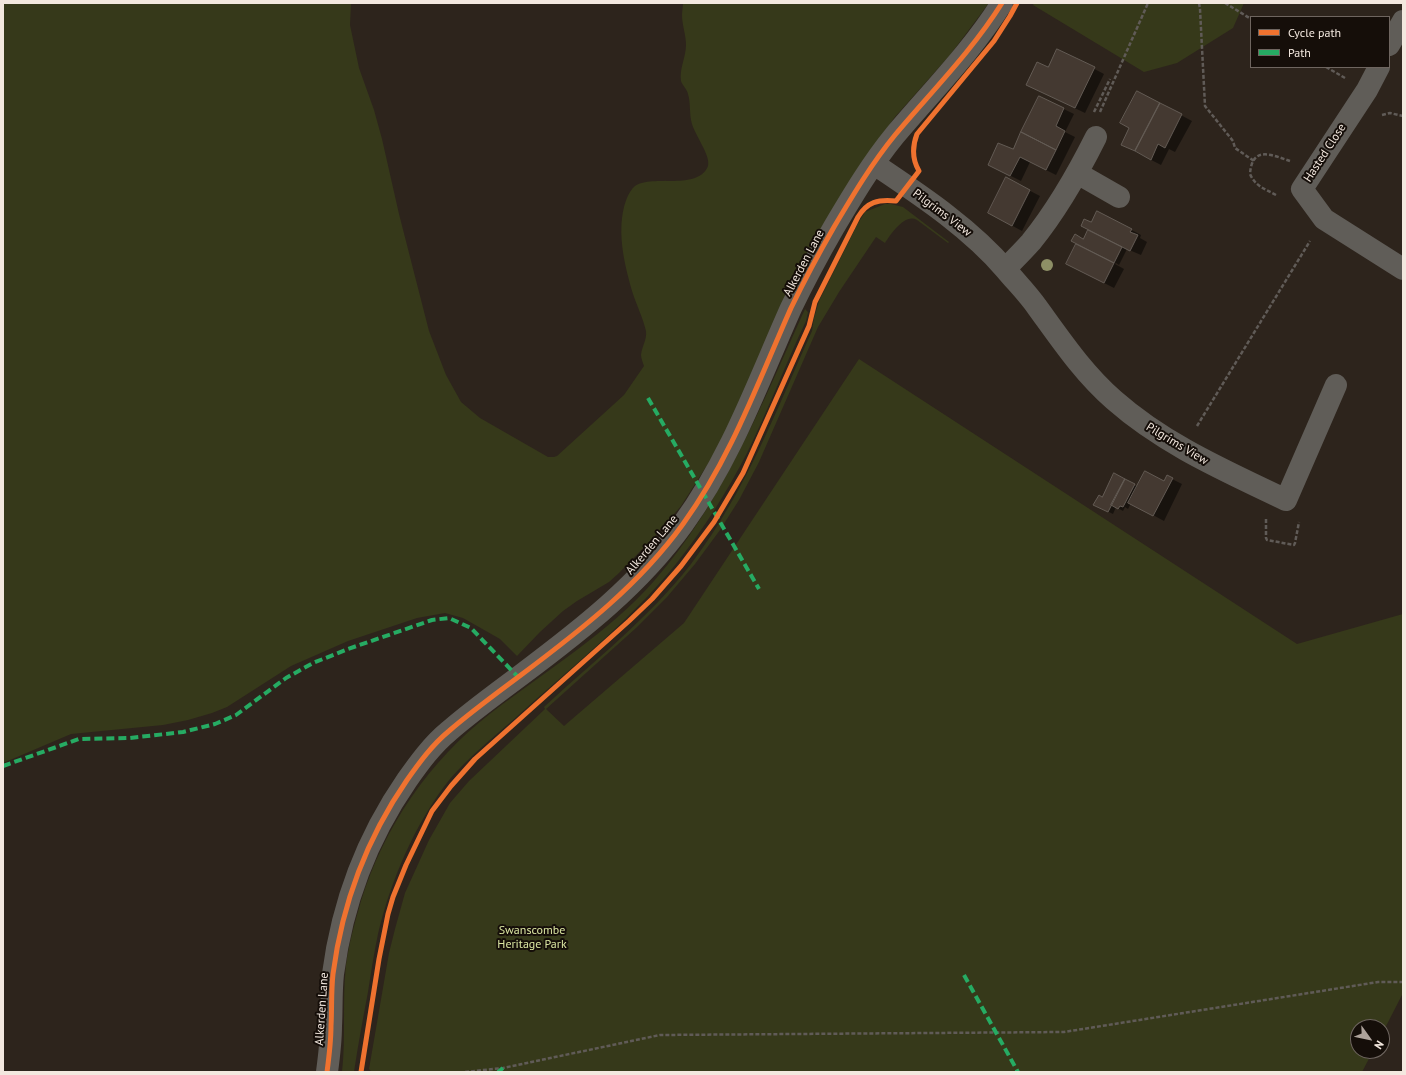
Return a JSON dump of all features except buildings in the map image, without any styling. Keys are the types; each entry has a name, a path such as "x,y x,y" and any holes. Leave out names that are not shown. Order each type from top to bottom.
{"street":[{"name":"Alkerden Lane","path":"327,1072 331,1029 331,1000 339,937 349,900 365,855 395,797 425,755 448,732 573,636 614,601 652,563 682,526 709,485 726,455 800,291 862,180 893,138 944,80 988,26 1002,3"},
{"path":"1390,43 1403,21"},
{"name":"Hasted Close","path":"1378,68 1367,90 1302,189 1324,219 1403,269"},
{"path":"1005,269 1030,243 1043,226 1077,173 1094,133"},
{"name":"Pilgrims View","path":"874,164 955,221 974,238 1005,269 1036,306 1080,366 1128,412 1151,430 1170,441 1286,500 1336,385"},
{"path":"1077,173 1119,197"}],"path":[{"path":"1110,78 1087,125 1094,133 1148,3"},
{"path":"1199,3 1205,106 1233,142 1235,148 1254,161"},
{"path":"1225,3 1250,19"},
{"path":"1199,430 1196,428 1324,219"},
{"path":"1266,517 1267,540 1294,545 1299,518"},
{"path":"465,1072 503,1068 660,1035 1064,1032 1378,982 1403,982"}],"green space":[{"path":"3,3 351,3 350,25 359,68 374,110 382,139 399,214 429,331 446,375 461,402 480,418 548,457 554,457 557,456 624,395 644,366 641,355 646,337 646,331 630,284 623,251 621,229 625,204 629,193 635,186 643,183 695,178 703,174 708,166 707,157 692,124 687,92 681,81 681,72 686,45 682,19 683,3 989,3 950,55 894,118 838,207 713,456 681,506 654,537 619,573 609,582 563,611 517,656 500,639 463,618 445,613 417,618 348,641 291,666 227,707 212,713 163,725 71,734 3,763"},
{"path":"1034,3 1244,3 1233,28 1177,63 1144,72 1033,5"},
{"name":"Swanscombe Heritage Park","path":"885,204 903,207 949,242 948,243 917,220 912,219 908,219 903,222 885,243 876,237 839,292 818,327 759,462 739,500 720,530 695,564 667,597 636,628 546,709 564,726 684,623 859,359 1297,644 1403,614 1403,993 1390,1019 1350,1019 1350,1059 1369,1059 1362,1072 371,1071 369,1069 389,953 405,893 429,840 450,803 469,781 545,709 544,707 639,621 675,584 691,564 728,508 744,480 772,422 812,331 819,301 865,212"},
{"path":"805,309 808,312 806,321 747,453 731,482 696,538 658,585 618,626 465,763 450,779 426,814 415,833 397,873 383,914 375,948 354,1072 342,1072 344,1045 344,992 350,941 361,901 382,847 411,797 448,752 469,732 491,713 576,651 617,618 654,581 679,551 701,519 739,451 757,416"}],"marked path":[{"path":"648,398 759,589"},
{"path":"3,766 79,739 130,738 183,732 215,724 236,715 286,678 313,663 348,649 432,620 449,618 471,628 518,677"},
{"path":"964,975 1018,1072"},
{"path":"498,1072 503,1068"}],"cycle path":[{"path":"327,1072 331,1038 333,974 343,923 358,873 368,849 393,802 421,761 443,736 608,606 648,567 683,524 700,499 730,446 806,277 848,203 895,135 978,38 1002,3"},
{"path":"361,1072 379,959 388,914 406,865 432,811 451,786 475,759 652,599 681,566 714,522 743,473 809,326 815,302 858,217 865,208 878,201 896,201 919,171 915,162 914,153 914,144 917,134 994,41 1017,3"}]}
